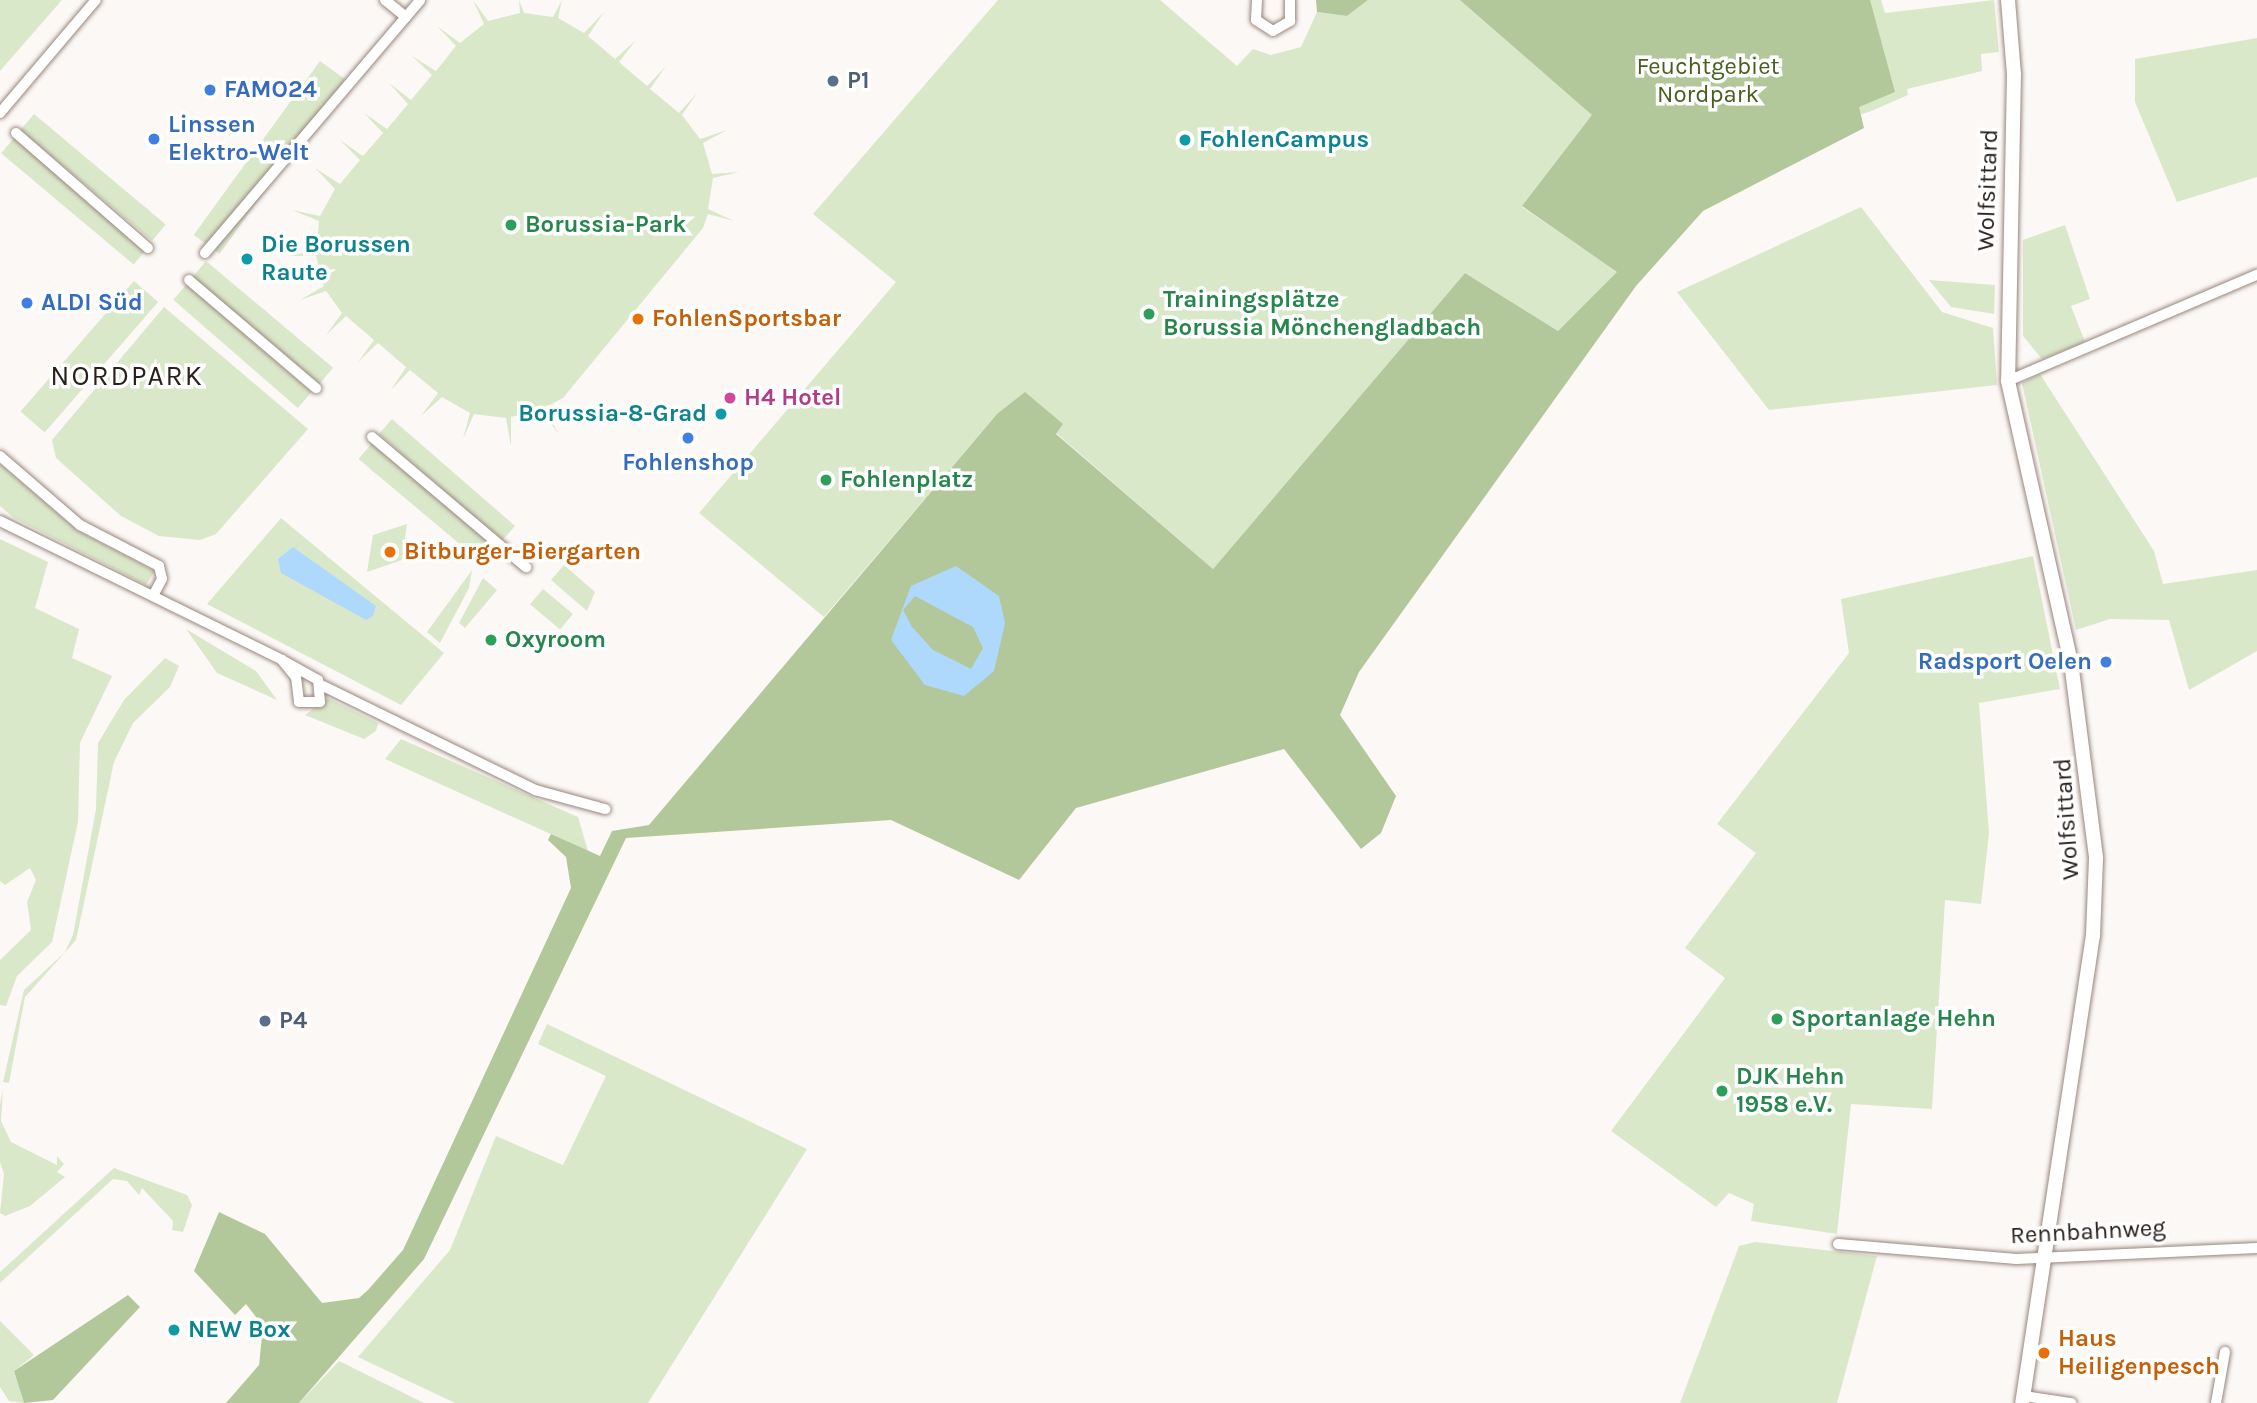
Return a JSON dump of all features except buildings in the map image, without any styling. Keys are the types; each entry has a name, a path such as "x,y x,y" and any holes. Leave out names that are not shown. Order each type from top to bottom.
{"street":[{"path":"0,113 96,0"},
{"path":"385,0 405,17"},
{"path":"205,253 420,0"},
{"path":"1255,2 1259,24 1276,30 1292,18 1290,0"},
{"name":"Wolfsittard","path":"2008,0 2014,74 2008,380 2071,662 2096,858 2094,935 2047,1259 2023,1399"},
{"path":"16,133 148,248"},
{"path":"2008,380 2257,275"},
{"path":"189,280 316,388"},
{"path":"372,437 526,567"},
{"path":"0,456 80,525 159,566 162,579 153,596"},
{"path":"0,515 15,529"},
{"path":"0,521 282,660 323,686 535,790 605,809"},
{"path":"282,660 296,677 299,702 320,702 323,686"},
{"name":"Rennbahnweg","path":"1838,1244 2047,1259 2257,1248"},
{"path":"2216,1403 2225,1352"},
{"path":"2023,1399 2071,1403"}],"green space":[{"path":"0,0 62,0 0,71"},
{"name":"Borussia-Park","path":"473,0 488,21 520,13 519,0 524,13 553,17 562,0 558,18 584,33 604,12 588,36 615,59 636,40 619,62 647,86 666,66 650,89 679,113 697,93 682,115 700,139 727,130 703,143 712,174 739,172 713,178 708,209 734,221 708,214 703,228 563,398 546,407 557,432 541,409 511,417 511,446 506,418 474,414 463,439 470,413 442,397 421,416 438,393 410,370 391,390 406,367 378,343 358,362 374,340 346,316 326,335 342,313 326,291 300,300 324,286 316,256 287,256 316,251 319,221 292,210 320,216 335,189 315,168 340,184 360,160 340,140 363,156 383,133 364,113 387,129 408,104 389,83 411,100 432,75 412,56 436,71 456,46 437,26 460,43 484,24"},
{"name":"Trainingsplätze Borussia Mönchengladbach","path":"998,0 1160,0 1237,66 1253,49 1271,55 1301,47 1317,12 1347,16 1368,0 1462,0 1595,115 1522,207 1618,272 1558,331 1465,273 1213,569 1056,433 1063,424 997,414 824,617 699,513 896,282 813,214"},
{"path":"1316,0 1368,0 1347,16 1317,12"},
{"path":"1460,0 1870,0 1895,92 1859,107 1864,128 1703,211 1636,286 1359,672 1340,715 1396,796 1381,833 1361,849 1284,749 1076,808 1019,880 891,820 626,838 424,1259 299,1403 226,1403 259,1365 263,1326 246,1304 235,1315 194,1271 219,1212 265,1234 322,1303 359,1298 368,1290 403,1250 571,888 566,857 548,840 551,834 600,856 612,831 649,825 997,414 1025,392 1063,424 1056,434 1213,569 1465,273 1558,331 1617,272 1522,206 1592,115"},
{"name":"Feuchtgebiet Nordpark","path":"1505,0 1881,0 1885,13 1994,0 1999,52 1981,54 1982,71 1907,89 1908,95 1869,112 1777,140"},
{"path":"2257,38 2257,177 2177,202 2135,102 2135,59"},
{"path":"320,61 346,80 220,254 194,235"},
{"path":"34,114 166,225 152,241 21,130"},
{"path":"14,138 147,249 134,265 1,153"},
{"path":"1861,207 1942,312 1993,328 1997,385 1769,410 1677,292"},
{"path":"2065,225 2090,299 2071,306 2085,342 2042,359 2023,336 2023,240"},
{"path":"206,261 333,368 320,384 193,277"},
{"path":"1929,280 1995,285 1994,314 1951,307"},
{"path":"134,281 158,302 45,433 21,412"},
{"path":"187,284 312,392 298,408 173,300"},
{"path":"164,307 308,429 216,534 200,540 159,536 121,516 56,458 52,440"},
{"path":"2040,374 2154,551 2163,584 2257,570 2257,651 2189,690 2169,620 2110,619 2076,630 2022,383"},
{"path":"392,419 515,526 502,541 379,434"},
{"path":"372,443 496,547 483,563 359,459"},
{"path":"0,464 78,531 155,571 146,585 14,518 0,506"},
{"path":"281,518 444,653 401,705 207,604"},
{"path":"407,524 402,560 367,572 373,535"},
{"path":"0,539 48,562 35,608 79,629 72,658 112,676 80,743 78,822 52,942 17,976 6,1006 0,1005 0,960 31,930 27,902 36,880 30,868 5,885 0,881"},
{"path":"2033,556 2060,689 1979,703 1989,833 1981,904 1945,900 1932,1109 1851,1104 1837,1234 1751,1221 1754,1204 1729,1193 1716,1207 1611,1131 1725,978 1685,948 1756,853 1717,824 1849,653 1841,599"},
{"path":"564,565 595,592 587,611 551,580"},
{"path":"472,570 469,588 440,643 427,632"},
{"path":"483,578 497,590 465,628 459,623"},
{"path":"543,589 573,614 560,629 530,604"},
{"path":"186,629 256,671 277,700 217,673"},
{"path":"165,658 179,666 170,687 133,723 114,762 76,940 25,997 9,1083 3,1082 24,990 65,952 73,935 96,809 98,743 124,700"},
{"path":"328,698 378,723 376,731 364,739 305,715"},
{"path":"401,739 578,817 588,851 385,759"},
{"path":"547,1024 807,1149 648,1403 455,1403 358,1357 450,1250 496,1136 563,1165 606,1076 538,1044"},
{"path":"3,1089 1,1121 11,1142 57,1165 57,1156 64,1164 57,1172 65,1177 30,1206 5,1216 0,1213 4,1174 0,1162 0,1105"},
{"path":"114,1168 187,1195 192,1205 183,1232 172,1230 173,1221 142,1188 139,1195 127,1181 113,1179 0,1283 0,1272"},
{"path":"1755,1242 1877,1256 1837,1403 1680,1403 1739,1246"},
{"path":"128,1295 140,1307 53,1400 24,1403 14,1371"},
{"path":"0,1321 34,1355 14,1371 24,1403 9,1401 0,1387"},
{"path":"339,1361 424,1403 299,1403"}],"water":[{"path":"293,547 376,606 373,616 366,620 281,573 278,559"},
{"path":"956,566 999,596 1005,623 994,671 964,696 925,685 891,640 911,586","holes":["915,596 973,627 983,648 971,669 933,650 912,627 903,610"]}],"place":[{"name":"P1","path":"833,81"},
{"name":"FAMO24","path":"210,90"},
{"name":"Linssen Elektro-Welt","path":"154,139"},
{"name":"FohlenCampus","path":"1185,140"},
{"name":"Borussia-Park","path":"511,225"},
{"name":"Die Borussen Raute","path":"247,259"},
{"name":"ALDI Süd","path":"27,303"},
{"name":"Trainingsplätze Borussia Mönchengladbach","path":"1149,314"},
{"name":"FohlenSportsbar","path":"638,319"},
{"name":"H4 Hotel","path":"730,398"},
{"name":"Borussia-8-Grad","path":"721,414"},
{"name":"Fohlenshop","path":"688,438"},
{"name":"Fohlenplatz","path":"826,480"},
{"name":"Bitburger-Biergarten","path":"390,552"},
{"name":"Oxyroom","path":"491,640"},
{"name":"Radsport Oelen","path":"2106,662"},
{"name":"Sportanlage Hehn","path":"1777,1019"},
{"name":"P4","path":"265,1021"},
{"name":"DJK Hehn 1958 e.V.","path":"1722,1091"},
{"name":"NEW Box","path":"174,1330"},
{"name":"Haus Heiligenpesch","path":"2044,1353"}],"district":[{"name":"NORDPARK","path":"127,376"}]}
